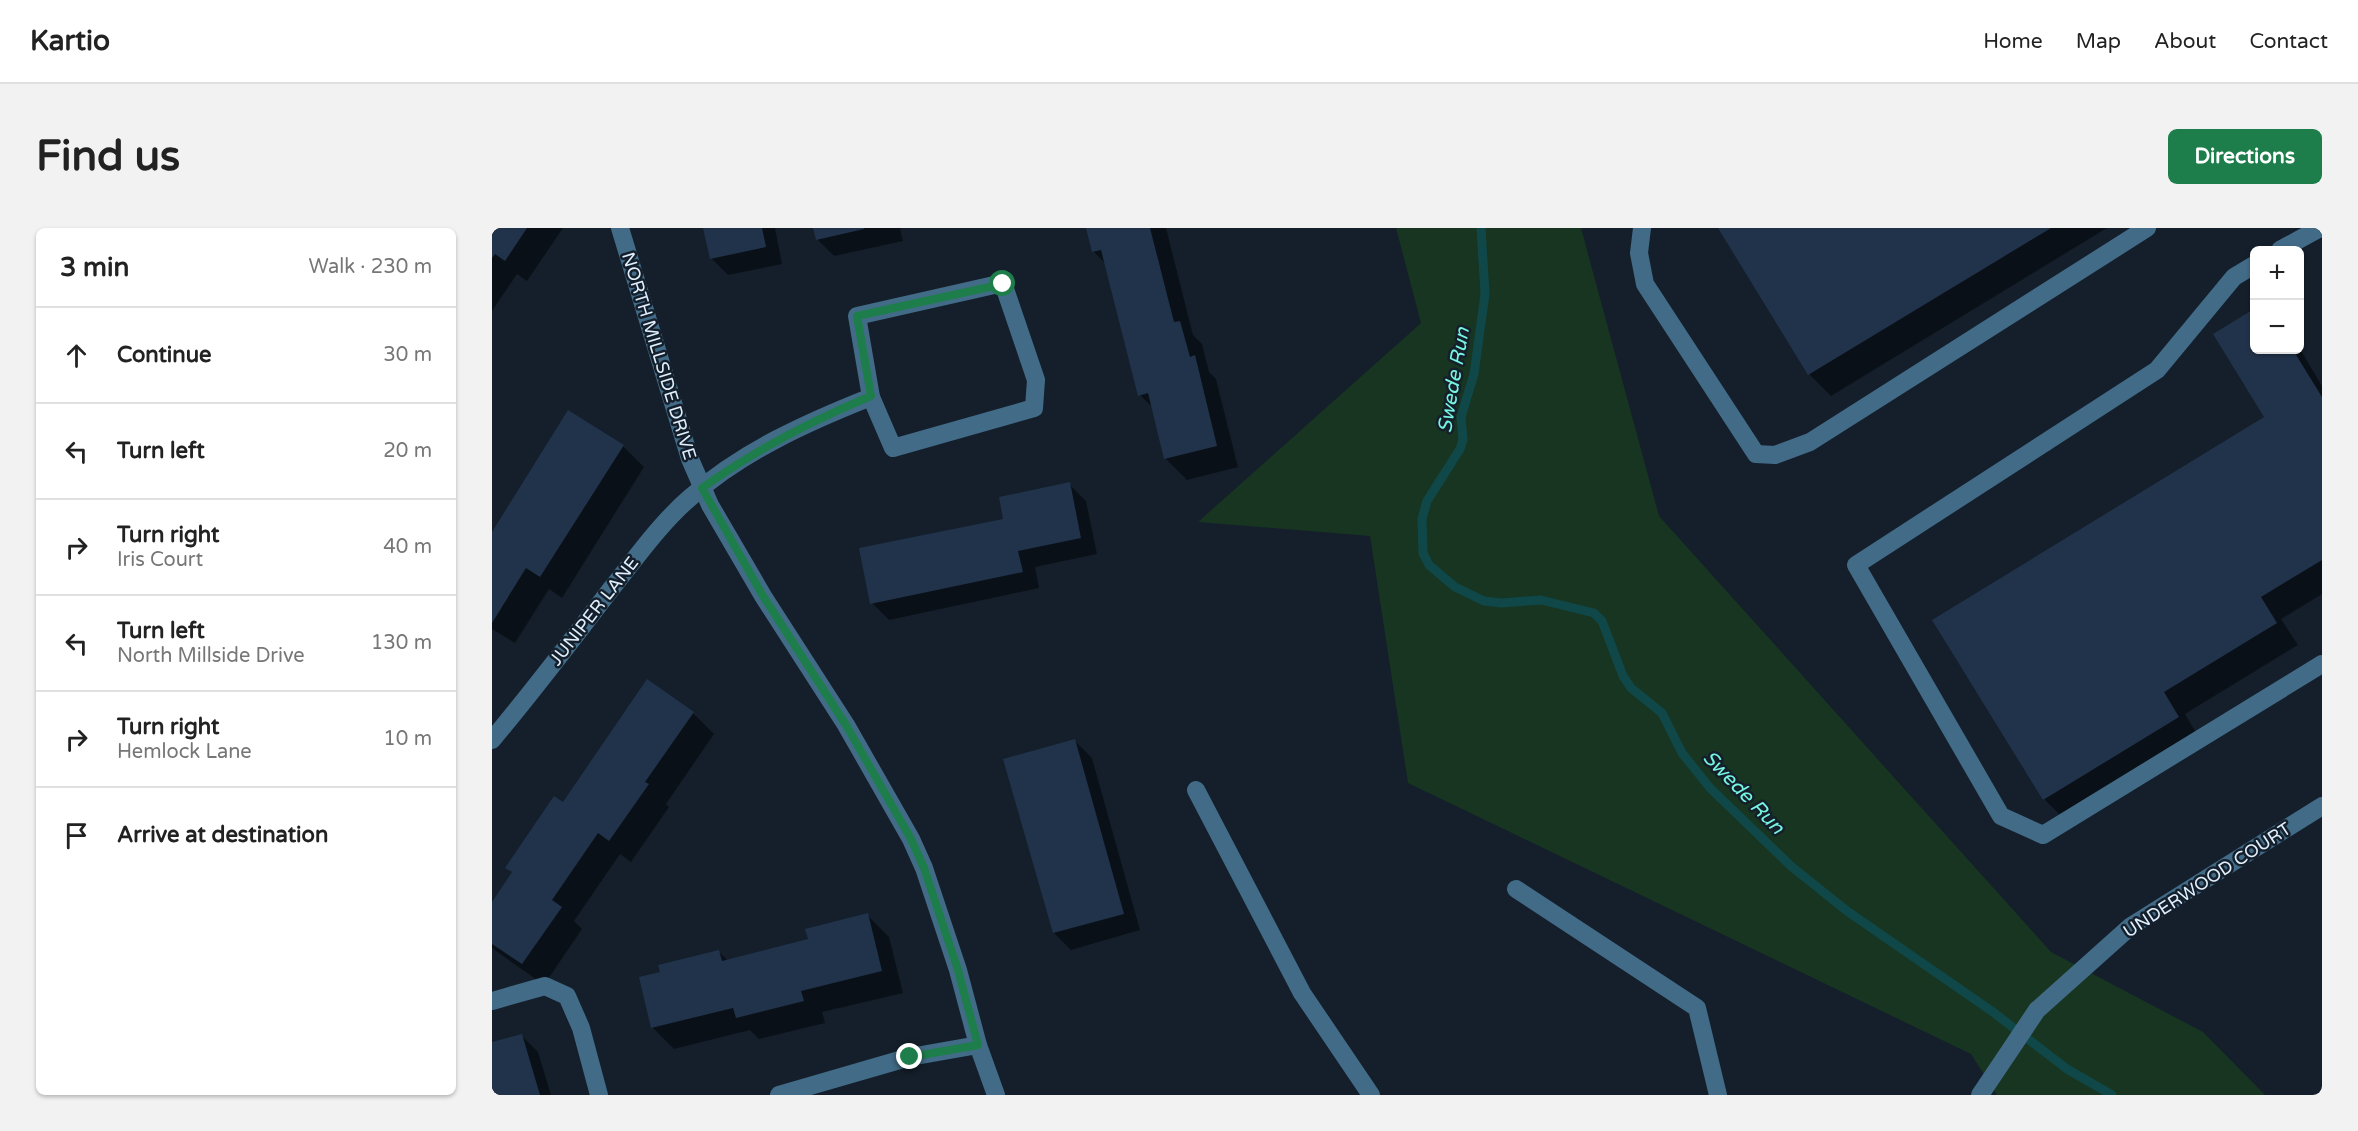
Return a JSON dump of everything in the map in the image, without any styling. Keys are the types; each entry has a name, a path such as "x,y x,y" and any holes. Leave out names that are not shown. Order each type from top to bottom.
{"street":[{"name":"NORTH MILLSIDE DRIVE","path":"620,228 681,435 702,488 763,596 846,725 911,839 924,868 958,970 978,1045 996,1095"},
{"path":"1642,228 1639,253 1645,284 1756,454 1775,455 1810,442 2147,228"},
{"path":"2287,246 2320,228"},
{"path":"2250,267 2234,277 2157,370 1856,565 2001,816 2043,835 2322,664"},
{"path":"1003,284 1036,381 1034,408 893,448 871,396 857,316 1003,284"},
{"name":"JUNIPER LANE","path":"492,740 629,565 663,526 702,488 743,459 787,434 871,396"},
{"path":"1196,790 1302,993 1371,1095"},
{"name":"UNDERWOOD COURT","path":"1980,1095 2037,1011 2131,926 2322,806"},
{"path":"1516,889 1697,1008 1718,1095"},
{"path":"492,1001 545,986 567,996 581,1028 599,1095"},
{"path":"779,1095 910,1057 978,1045"}],"green space":[{"path":"1396,228 1581,228 1659,516 2051,952 2203,1032 2265,1095 1997,1095 1971,1054 1408,783 1370,536 1198,522 1421,323"}],"building":[{"path":"492,228 527,228 505,261 495,254 492,258"},
{"path":"703,228 762,228 766,247 710,259"},
{"path":"813,228 864,228 864,229 816,240"},
{"path":"1086,228 1150,228 1174,322 1180,321 1190,357 1195,355 1217,446 1164,459 1148,393 1138,396 1101,250 1092,252"},
{"path":"1718,228 2051,228 1808,375"},
{"path":"2250,311 2250,354 2295,354 2322,397 2322,560 2261,597 2277,623 2164,692 2179,717 2043,800 1932,620 2264,417 2213,334"},
{"path":"568,410 624,445 540,577 526,568 492,623 492,532"},
{"path":"1070,482 1081,538 1018,551 1023,572 870,604 859,548 1003,519 999,497"},
{"path":"647,679 694,712 645,782 649,784 609,841 598,833 552,900 562,907 522,964 492,944 492,902 512,872 505,868 554,796 563,802"},
{"path":"1075,739 1124,914 1053,933 1003,759"},
{"path":"868,913 882,971 801,991 804,1001 736,1018 733,1008 651,1028 639,977 660,972 658,965 719,950 722,961 808,939 805,929"},
{"path":"522,1034 540,1095 492,1095 492,1042"}],"waterway":[{"name":"Swede Run","path":"1481,228 1485,294 1474,374 1461,417 1463,440 1460,449 1427,501 1422,519 1423,553 1429,565 1455,587 1484,601 1501,603 1541,600 1594,613 1602,621 1623,676 1631,688 1662,713 1682,753 1710,788 1792,867 1847,911 1993,1012 2067,1069 2112,1095"}],"route":[{"path":"910,1057 978,1045 972,1014 924,868 911,839 846,725 763,596 702,488 743,459 787,434 824,415 871,396 857,316 1003,284"}]}
